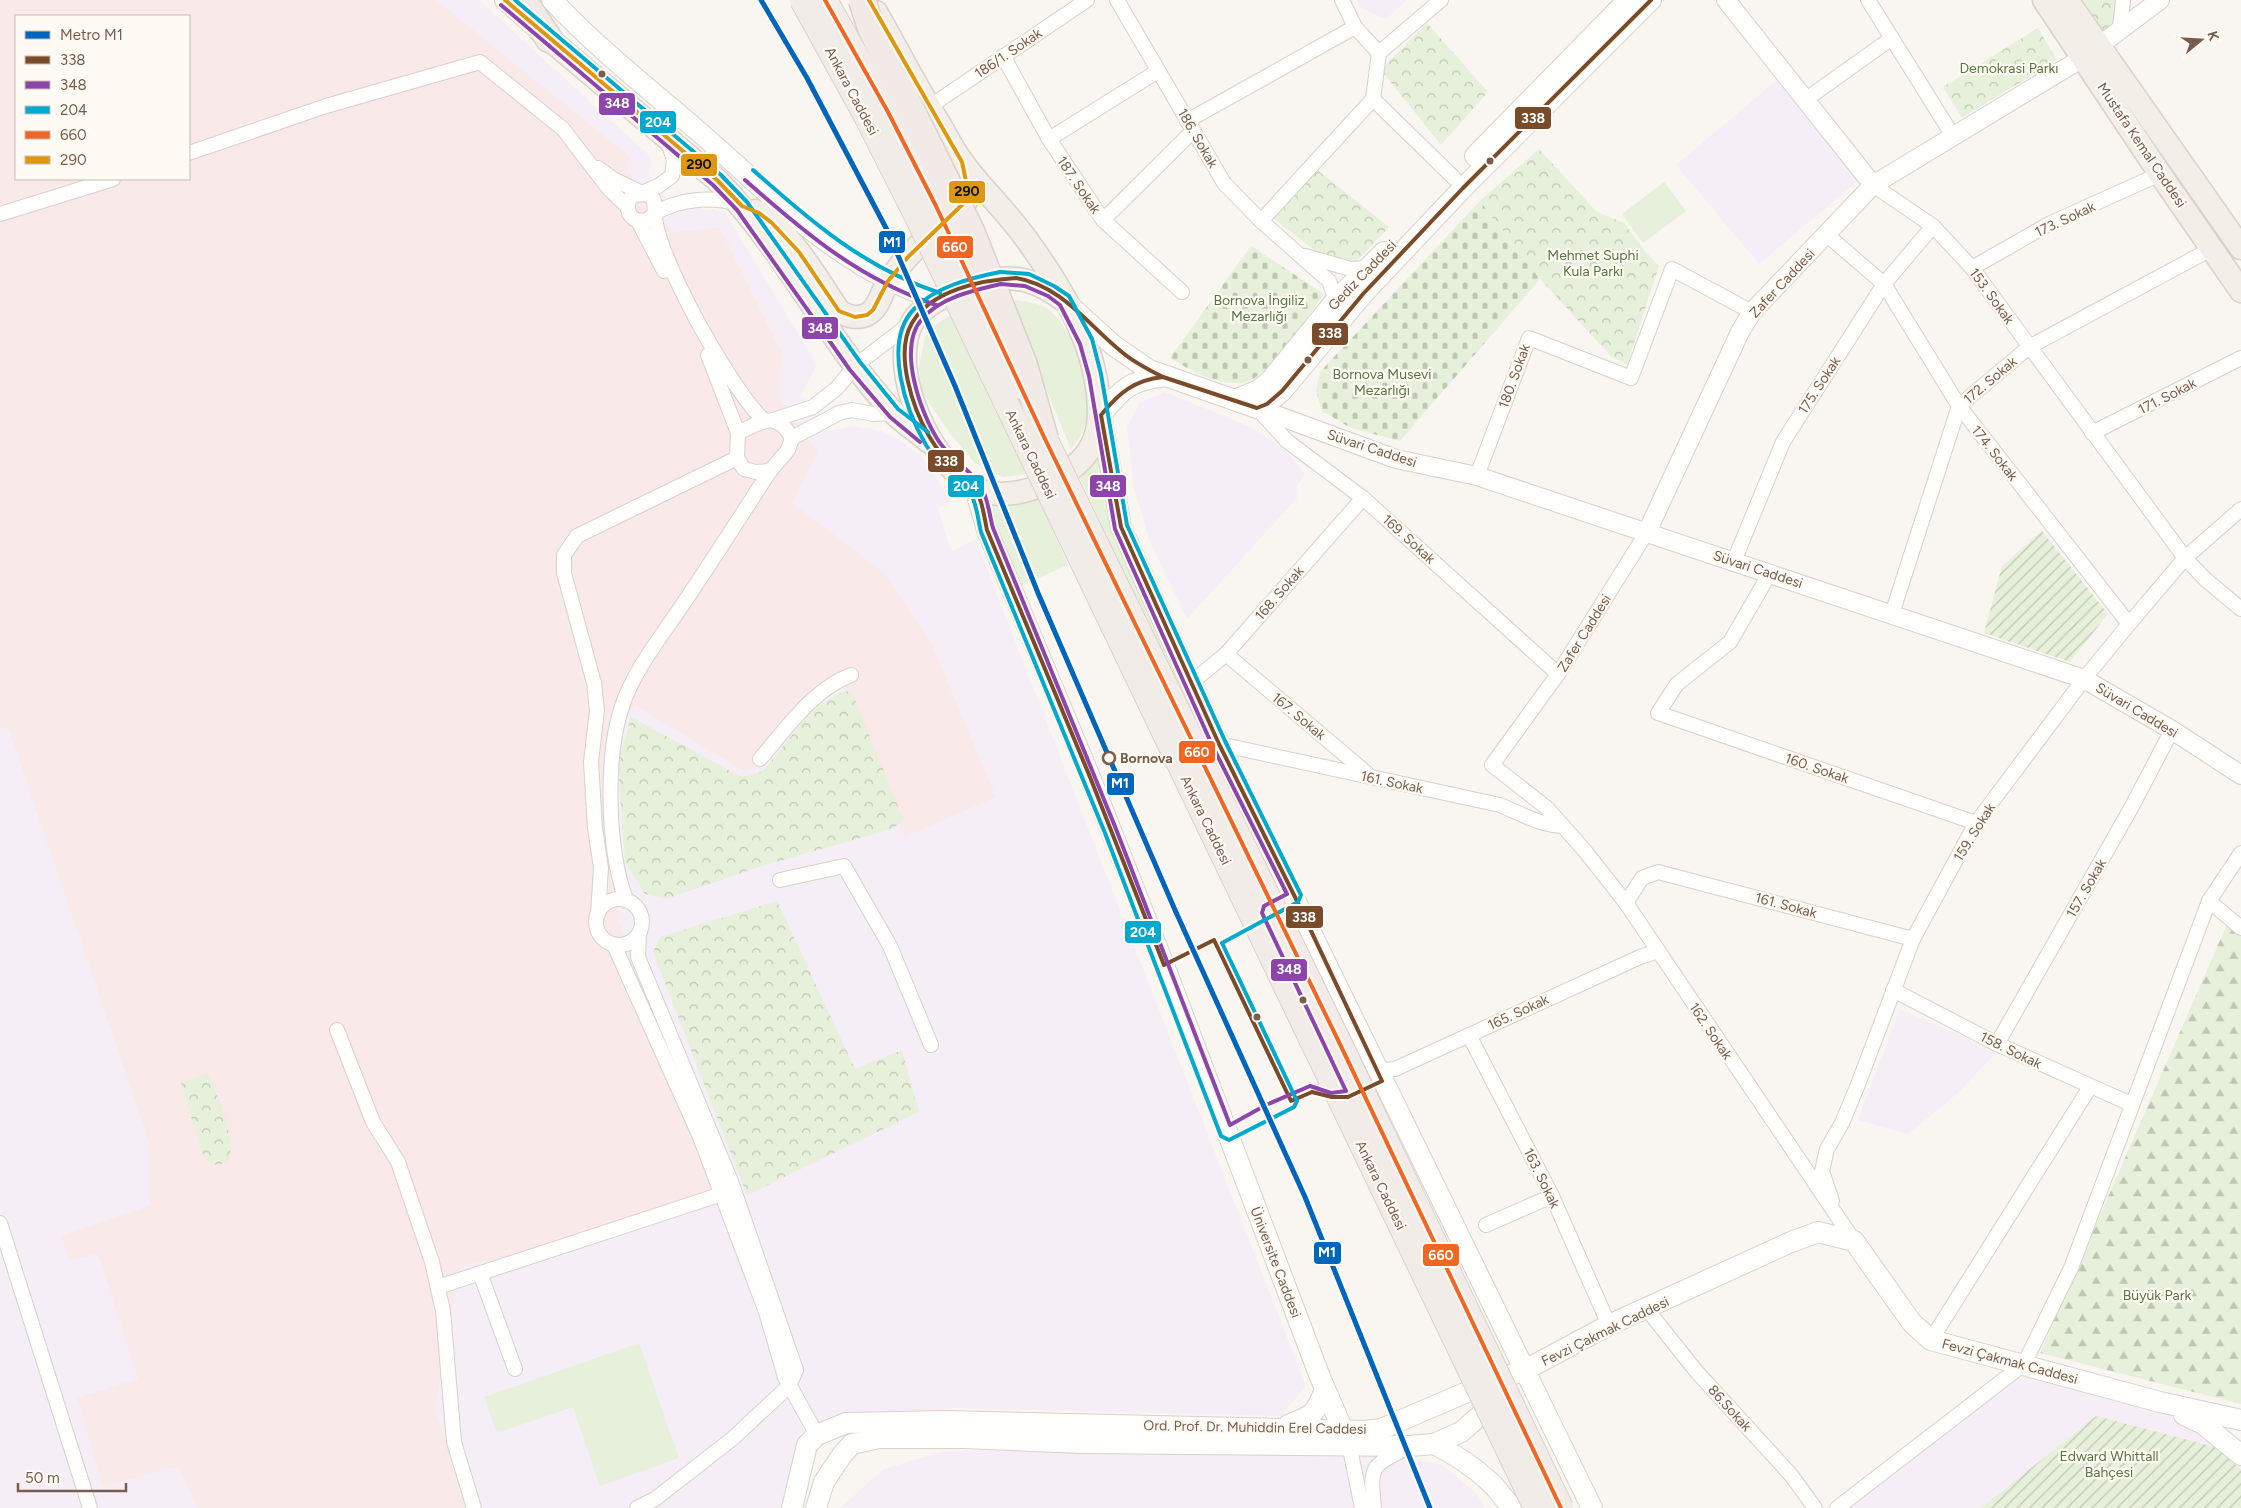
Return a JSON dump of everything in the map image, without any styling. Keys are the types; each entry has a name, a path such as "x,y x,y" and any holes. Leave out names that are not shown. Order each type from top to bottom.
{"highway":[{"path":"523,0 549,39"},
{"name":"Ankara Caddesi","path":"802,0 866,116 916,215 1536,1508"},
{"name":"Ankara Caddesi","path":"825,0 888,112 936,206 1045,439 1338,1040 1561,1508"},
{"path":"862,0 870,28 972,231 1024,365 1045,439"}],"main road":[{"path":"505,0 717,180 742,206 855,366 894,413 933,444 953,468 975,488 998,493 1018,492 1056,479 1072,470 1084,458 1094,440 1101,415 1119,392 1144,380 1167,376"},
{"path":"514,0 549,39"},
{"path":"552,0 616,61 818,236 882,278 908,290 938,299"},
{"path":"869,0 962,162 1027,239 1065,301 1086,342 1095,375 1121,527 1219,744 1592,1508"},
{"name":"Gediz Caddesi","path":"1235,400 1259,390 1270,381 1336,300 1628,0"},
{"name":"Gediz Caddesi","path":"1257,408 1267,404 1282,391 1363,294 1463,188 1651,0"},
{"name":"Mustafa Kemal Caddesi","path":"2044,0 2092,52 2241,248"},
{"name":"Mustafa Kemal Caddesi","path":"2067,0 2092,52 2160,174 2241,291"},
{"path":"742,206 759,213 785,236 799,252 839,311 855,317 867,315 878,304 882,278 908,257 966,201 967,186 962,162"},
{"path":"933,444 914,407 906,370 906,344 911,323 938,299 982,282 1011,278 1039,284 1065,301 1113,345 1149,370 1257,408"},
{"name":"Üniversite Caddesi","path":"975,488 987,530 1090,777 1164,965 1324,1389 1346,1437"},
{"name":"Fevzi Çakmak Caddesi","path":"1525,1370 1609,1325 1791,1242 1818,1232 1854,1241 1912,1323 1931,1340 2237,1422"},
{"name":"Ord. Prof. Dr. Muhiddin Erel Caddesi","path":"838,1460 852,1444 880,1438 963,1438 1082,1443 1346,1437 1381,1429 1488,1383 1525,1370"},
{"name":"Ord. Prof. Dr. Muhiddin Erel Caddesi","path":"818,1436 846,1423 947,1421 1281,1427 1410,1446 1434,1444 1461,1432 1516,1384 1525,1370"},
{"path":"1281,1427 1309,1418 1318,1407 1324,1389"},
{"path":"2160,1402 2202,1424 2241,1455"},
{"path":"818,1436 838,1460"},
{"path":"818,1436 838,1460"},
{"path":"792,1508 818,1436"},
{"path":"1552,1508 1564,1489 1565,1471 1559,1442"},
{"path":"1434,1444 1466,1463 1492,1483 1508,1505"},
{"path":"816,1508 824,1482 838,1460"}],"street":[{"name":"186/1. Sokak","path":"929,107 1087,0"},
{"path":"1342,0 1356,26 1379,53"},
{"path":"1261,221 1373,98 1379,53 1441,0"},
{"name":"153. Sokak","path":"1726,0 1873,184 1933,226 1972,268 2185,558 2205,579 2241,609"},
{"path":"1868,0 1953,136"},
{"path":"2120,28 2124,0"},
{"name":"Zafer Caddesi","path":"1492,765 1558,674 1647,532 1740,332 1752,312 1827,235 1873,184 2092,52 2120,28 2160,0"},
{"name":"186. Sokak","path":"1121,1 1158,71 1224,183 1261,221 1304,256 1329,281 1336,300"},
{"path":"1103,220 1190,126 1356,26"},
{"path":"1805,100 1892,38"},
{"name":"187. Sokak","path":"1003,56 1049,139 1103,220 1182,292"},
{"path":"190,153 326,106 480,62 563,129 609,190 627,206 630,215 638,221 711,362 738,433 737,458 744,470 756,472 770,471"},
{"path":"1049,139 1158,71"},
{"path":"1373,98 1454,178"},
{"path":"627,206 633,195 658,186 672,176 674,160 666,137"},
{"path":"588,160 613,179 654,200 654,225 658,236 715,353 756,413 785,425 792,438"},
{"name":"173. Sokak","path":"1972,268 2050,224 2160,174"},
{"path":"0,214 110,180"},
{"path":"638,221 648,220 655,213 678,202 693,200 730,202 742,206"},
{"name":"175. Sokak","path":"1734,561 1783,442 1884,284 1933,226"},
{"name":"174. Sokak","path":"1827,235 1884,284 1959,406 2129,624"},
{"name":"172. Sokak","path":"1892,614 1959,406 2029,347 2213,248"},
{"name":"186. Sokak","path":"1304,256 1351,269 1369,268"},
{"name":"180. Sokak","path":"1477,476 1529,338 1631,378 1672,269 1752,312"},
{"path":"738,433 769,420 813,407 838,388 855,366 911,323"},
{"name":"171. Sokak","path":"2092,433 2241,358"},
{"name":"Süvari Caddesi","path":"1257,408 1396,459 1477,476 2084,679 2172,730 2241,774"},
{"name":"169. Sokak","path":"1257,408 1287,441 1363,498 1558,674"},
{"path":"626,900 618,878 612,802 613,739 625,697 650,652 770,471 788,450 792,438 839,413 852,410 873,414 894,413"},
{"path":"737,458 577,536 564,555 564,573 594,683 597,710 591,762 595,828 601,868 596,927 603,938 614,945 700,1137 766,1312 789,1386 818,1436"},
{"name":"168. Sokak","path":"1191,683 1226,654 1363,498"},
{"name":"159. Sokak","path":"1836,1216 1822,1171 1827,1149 1842,1122 1913,939 1976,823 2084,679 2129,624 2185,558 2241,509"},
{"name":"160. Sokak","path":"1770,573 1730,642 1677,684 1658,713 1976,823"},
{"name":"167. Sokak","path":"1226,654 1372,778"},
{"path":"760,758 814,697 840,679 851,675"},
{"name":"157. Sokak","path":"1997,1044 2130,810 2172,730"},
{"name":"161. Sokak","path":"1219,744 1500,805 1541,821 1563,826"},
{"name":"162. Sokak","path":"1492,765 1547,808 1626,903 1854,1241"},
{"path":"1837,1508 2024,1364 2071,1268 2208,901 2241,853"},
{"path":"780,880 844,866 890,946 931,1045"},
{"name":"161. Sokak","path":"1626,903 1642,878 1658,872 1913,939"},
{"path":"598,914 606,903 620,899 633,904 641,914 638,957 732,1184 796,1370 789,1386 732,1439 655,1499 637,1508"},
{"path":"2208,901 2241,928"},
{"path":"614,945 631,942 639,934"},
{"name":"165. Sokak","path":"1377,1071 1395,1068 1631,961 1658,951"},
{"name":"158. Sokak","path":"1893,990 1997,1044 2090,1087 2132,1104"},
{"path":"337,1030 373,1122 398,1162 438,1287 449,1371 454,1442 474,1508"},
{"name":"163. Sokak","path":"1469,1035 1552,1196 1609,1325"},
{"path":"1931,1340 2090,1087"},
{"path":"438,1287 722,1194"},
{"path":"1486,1225 1552,1196"},
{"path":"0,1223 90,1508"},
{"path":"480,1273 515,1369"},
{"name":"86.Sokak","path":"1646,1308 1696,1371 1791,1475 1815,1508"},
{"path":"1346,1437 1362,1508"},
{"path":"1374,1508 1372,1482 1378,1465 1410,1446"}],"shaded area":[{"path":"0,0 479,0 651,157 649,175 674,208 692,207 724,211 817,365 801,395 828,431 853,426 884,432 902,441 924,459 952,501 938,508 951,552 975,539 1306,1386 1281,1416 954,1408 830,1417 804,1430 780,1508 0,1508"},
{"path":"0,0 436,0 629,156 628,172 671,232 720,228 782,353 777,396 818,451 792,503 884,573 931,642 996,797 905,837 844,685 817,704 761,766 744,771 636,706 625,713 603,797 619,922 731,1203 460,1267 435,1408 468,1508 198,1508 178,1466 103,1487 77,1398 138,1379 98,1254 70,1260 61,1236 150,1205 149,1143 8,727 0,729"},
{"path":"1357,0 1407,0 1386,19 1361,8"},
{"path":"1777,80 1860,179 1759,264 1676,165"},
{"path":"1165,392 1248,426 1284,449 1305,474 1296,488 1297,498 1187,619 1150,542 1134,488 1127,428 1139,403"},
{"path":"1900,1009 1996,1052 1958,1093 1908,1134 1858,1120"},
{"path":"2022,1373 2163,1411 2220,1447 2241,1466 2241,1508 1838,1508"},
{"path":"1374,1450 1442,1465 1476,1493 1485,1508 840,1508 884,1469 944,1451"}],"green space":[{"path":"2067,0 2123,0 2120,28 2101,46"},
{"path":"1427,23 1488,92 1441,145 1381,70"},
{"name":"Demokrasi Parkı","path":"2038,28 2057,60 1962,118 1943,87"},
{"name":"Mehmet Suphi Kula Parkı","path":"1539,149 1597,212 1624,223 1644,250 1659,266 1627,365 1611,356 1540,279 1480,201"},
{"path":"1316,169 1389,227 1353,265 1319,254 1273,218"},
{"path":"1664,182 1686,211 1643,243 1622,214"},
{"name":"Bornova Musevi Mezarlığı","path":"1480,201 1540,279 1400,441 1351,428 1322,411 1316,391 1320,372"},
{"name":"Bornova İngiliz Mezarlığı","path":"1251,246 1324,294 1290,342 1269,366 1249,381 1229,383 1218,381 1197,373 1170,358"},
{"path":"1009,300 1024,301 1049,310 1066,330 1080,360 1087,392 1087,419 1079,438 1071,449"},
{"path":"952,314 1028,474 1003,477 975,463 949,432 921,391 919,367 925,336 934,326"},
{"path":"1098,453 1101,488 1111,526 1276,877 1269,880 1078,474"},
{"path":"1038,498 1068,565 1019,587 988,502"},
{"path":"2042,531 2108,614 2070,662 1984,633 2002,566"},
{"path":"844,691 852,692 904,821 892,829 762,866 666,899 645,894 625,862 618,765 631,717 742,777 763,771 813,709"},
{"path":"777,901 855,1069 902,1050 919,1112 747,1195 653,952 660,937"},
{"name":"Büyük Park","path":"2228,922 2241,933 2241,1404 2040,1353"},
{"path":"209,1073 224,1115 231,1148 230,1159 222,1164 213,1165 206,1160 201,1150 181,1083"},
{"path":"639,1343 679,1458 600,1486 573,1407 497,1433 484,1397"},
{"name":"Edward Whittall Bahçesi","path":"2096,1416 2219,1448 2241,1470 2241,1508 1981,1508"}],"metro line":[{"name":"M1","path":"761,0 807,78 886,228 955,386 1038,593 1175,910 1305,1197 1430,1508"}],"transit line":[{"name":"290","path":"505,0 717,180 742,206 759,213 772,223 799,252 839,311 855,317 867,315 873,310 888,281 908,257 966,201 967,186 962,162 869,0"},
{"name":"204","path":"515,0 721,175 747,202 860,362 898,409 928,432"},
{"name":"660","path":"825,0 888,112 936,206 1045,439 1338,1040 1561,1508"},
{"name":"338","path":"1163,377 1257,408 1267,404 1282,391 1363,294 1463,188 1651,0"},
{"name":"348","path":"501,5 713,185 737,210 850,370 890,417 920,442"},
{"name":"204","path":"753,170 796,208 840,242 887,271 940,293"},
{"name":"348","path":"745,180 834,253 882,282 936,305"},
{"name":"204","path":"1000,272 954,284 922,301 914,309 905,323 900,339 898,358 905,396 918,431 926,445 936,458 970,492 976,507 981,532 1105,833 1221,1136 1229,1140 1294,1107 1297,1101 1222,943 1298,902 1301,895 1225,741 1127,525 1101,374 1092,339 1069,296 1054,286 1029,274 1001,272"},
{"name":"338","path":"1016,278 1032,282 1061,298 1128,357 1163,377 1144,381 1128,389 1114,400 1101,415 1121,527 1219,744 1295,897 1382,1081 1348,1097 1332,1097 1312,1092 1291,1101 1214,940 1164,965 1090,777 987,530 977,491 940,453 917,411 905,365 907,335 912,323 931,302 944,295 973,284 1016,278"},
{"name":"348","path":"1001,284 1025,286 1048,296 1060,305 1080,344 1089,376 1115,529 1213,747 1287,894 1264,906 1262,913 1346,1091 1331,1093 1310,1086 1266,1105 1230,1125 1116,829 993,528 983,489 975,478 942,446 924,413 918,397 911,362 911,346 915,331 922,319 930,311 948,300 1001,284"}],"place":[{"name":"Bornova","path":"1109,758"}]}
